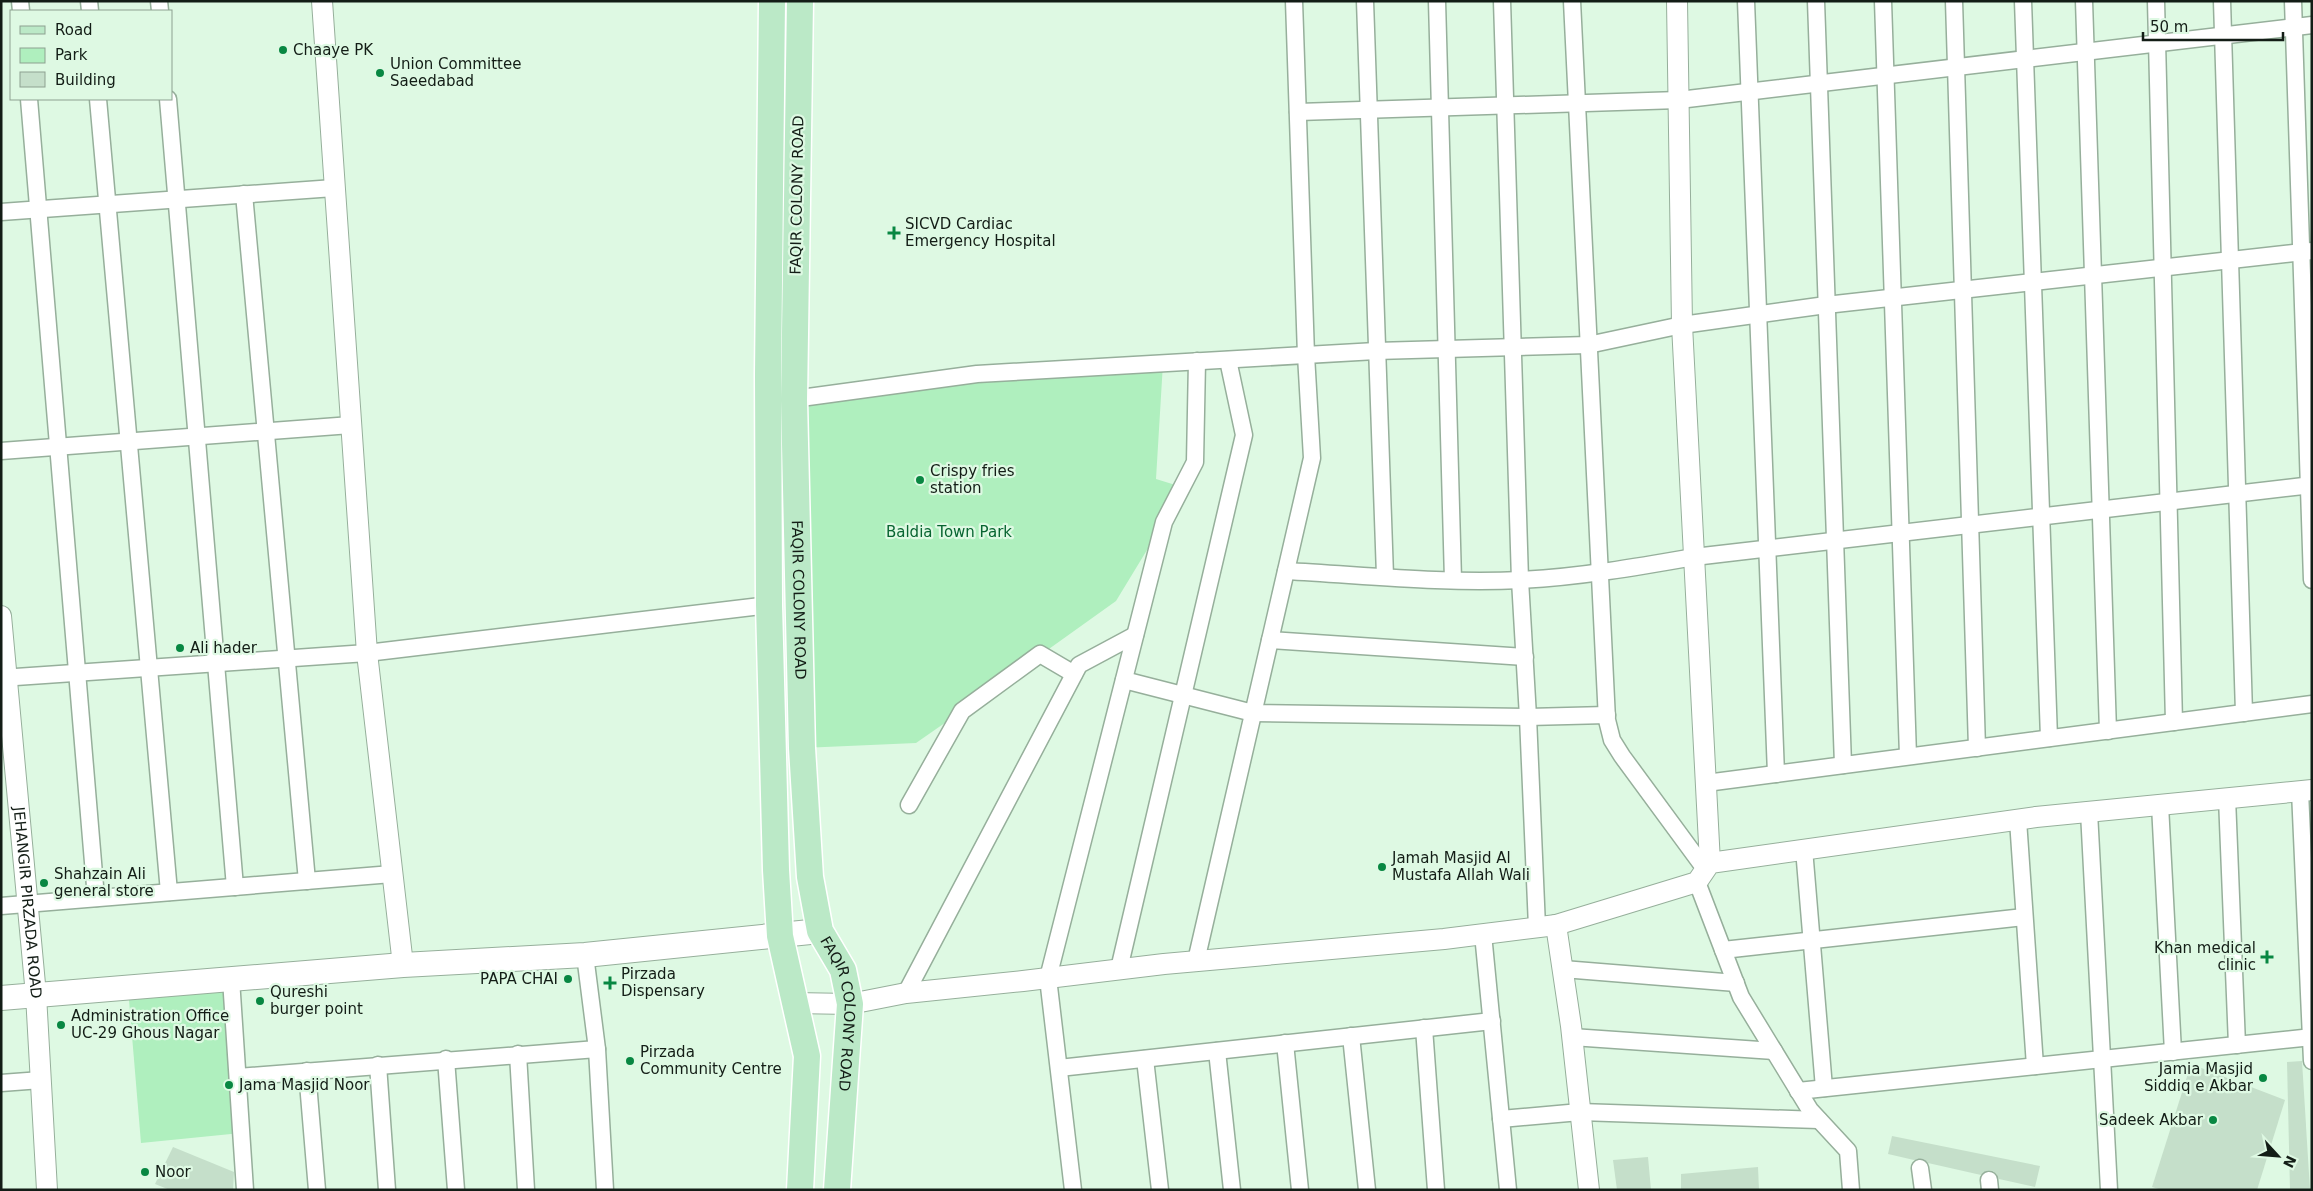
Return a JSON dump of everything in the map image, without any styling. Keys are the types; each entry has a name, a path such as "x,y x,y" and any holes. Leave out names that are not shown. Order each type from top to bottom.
{"main road":[{"name":"FAQIR COLONY ROAD","path":"772,1 768,400 769,605 776,870 780,936 807,1056 800,1190"},
{"name":"FAQIR COLONY ROAD","path":"800,1 794,400 802,748 810,877 820,931 843,970 850,1004 836,1190"},
{"path":"1,998 403,965 585,955 820,931"}],"street":[{"path":"322,1 367,652 403,965"},
{"path":"1196,961 1312,458 1306,355 1294,1"},
{"path":"1365,1 1376,351 1386,576"},
{"path":"1437,1 1453,580"},
{"path":"1502,1 1511,347 1520,580 1528,717 1546,926 1562,969 1572,1037 1589,1190"},
{"path":"1572,1 1607,715 1612,740 1704,871"},
{"path":"1677,1 1682,325 1706,783 1704,871 1723,950 1741,997 1798,1091 1819,1120 1848,1151 1851,1190"},
{"path":"1746,1 1776,774"},
{"path":"1816,1 1843,765"},
{"path":"1883,1 1908,756"},
{"path":"1954,1 1977,748"},
{"path":"2023,1 2049,738"},
{"path":"2084,1 2108,731"},
{"path":"2156,1 2174,722"},
{"path":"2222,1 2244,713"},
{"path":"2293,1 2307,252 2312,580"},
{"path":"1298,112 1679,100 2312,25"},
{"path":"29,100 96,898"},
{"path":"98,100 168,892"},
{"path":"168,100 235,887"},
{"path":"1,212 334,188"},
{"path":"244,194 307,881"},
{"path":"768,400 794,400 977,374 1376,351 1588,344 1682,325 1826,305 2307,252"},
{"path":"1120,969 1244,435 1228,360"},
{"path":"1073,1190 1048,978 1164,522 1195,462 1197,361"},
{"path":"1,451 351,425"},
{"path":"1286,571 1453,580 1520,580 1599,574 1694,557 2311,486"},
{"path":"4,678 367,652 769,605"},
{"name":"JEHANGIR PIRZADA ROAD","path":"1,616 4,678 36,995 47,1190"},
{"path":"906,993 1079,665 1135,635"},
{"path":"1270,640 1525,657"},
{"path":"909,806 962,711 1040,654 1074,674"},
{"path":"1124,680 1253,713 1528,717 1607,715"},
{"path":"1706,783 2312,704"},
{"path":"794,1003 850,1004 906,993 1120,969 1483,934 1546,926 1704,871 1804,849 2018,820 2306,791 2312,1061"},
{"path":"2227,798 2237,1045"},
{"path":"2160,805 2173,1052"},
{"path":"2089,812 2109,1190"},
{"path":"2018,820 2035,1066"},
{"path":"1804,849 1824,1088"},
{"path":"1,906 392,874"},
{"path":"1723,950 2024,917"},
{"path":"1483,934 1508,1190"},
{"path":"585,955 596,1049 605,1190"},
{"path":"1562,969 1736,983"},
{"path":"231,979 245,1190"},
{"path":"1059,1068 1492,1021"},
{"path":"1424,1028 1436,1190"},
{"path":"1351,1036 1367,1190"},
{"path":"1572,1037 1774,1051"},
{"path":"1798,1091 2311,1037"},
{"path":"1285,1043 1300,1190"},
{"path":"238,1077 446,1059 596,1049"},
{"path":"1217,1051 1232,1190"},
{"path":"518,1054 526,1190"},
{"path":"446,1059 456,1190"},
{"path":"1145,1059 1160,1190"},
{"path":"378,1065 387,1190"},
{"path":"306,1071 316,1190"},
{"path":"1,1083 41,1080"},
{"path":"1502,1119 1580,1112 1819,1120"},
{"path":"1920,1168 1922,1190"}],"green space":[{"name":"Baldia Town Park","path":"1163,363 1156,479 1182,487 1164,522 1116,601 916,743 802,748 794,400"},
{"path":"231,979 241,1133 141,1143 128,988"}],"building":[{"path":"2302,1061 2310,1190 2290,1190 2287,1062"},
{"path":"2191,1064 2285,1100 2257,1190 2162,1190 2152,1187"},
{"path":"1892,1136 2040,1166 2035,1187 1999,1179 1993,1171 1988,1170 1981,1175 1928,1163 1923,1159 1914,1160 1888,1154"},
{"path":"173,1147 234,1172 233,1190 170,1190 155,1184"},
{"path":"1648,1157 1651,1190 1617,1190 1613,1160"},
{"path":"1758,1167 1759,1190 1681,1190 1681,1174"}],"place":[{"name":"Chaaye PK","path":"283,50"},
{"name":"Union Committee Saeedabad","path":"380,73"},
{"name":"SICVD Cardiac Emergency Hospital","path":"894,233"},
{"name":"Crispy fries station","path":"920,480"},
{"name":"Ali hader","path":"180,648"},
{"name":"Jamah Masjid Al Mustafa Allah Wali","path":"1382,867"},
{"name":"Shahzain Ali general store","path":"44,883"},
{"name":"Khan medical clinic","path":"2267,957"},
{"name":"PAPA CHAI","path":"568,979"},
{"name":"Pirzada Dispensary","path":"610,983"},
{"name":"Qureshi burger point","path":"260,1001"},
{"name":"Administration Office UC-29 Ghous Nagar","path":"61,1025"},
{"name":"Pirzada Community Centre","path":"630,1061"},
{"name":"Jamia Masjid Siddiq e Akbar","path":"2263,1078"},
{"name":"Jama Masjid Noor","path":"229,1085"},
{"name":"Sadeek Akbar","path":"2213,1120"},
{"name":"Noor","path":"145,1172"}]}
